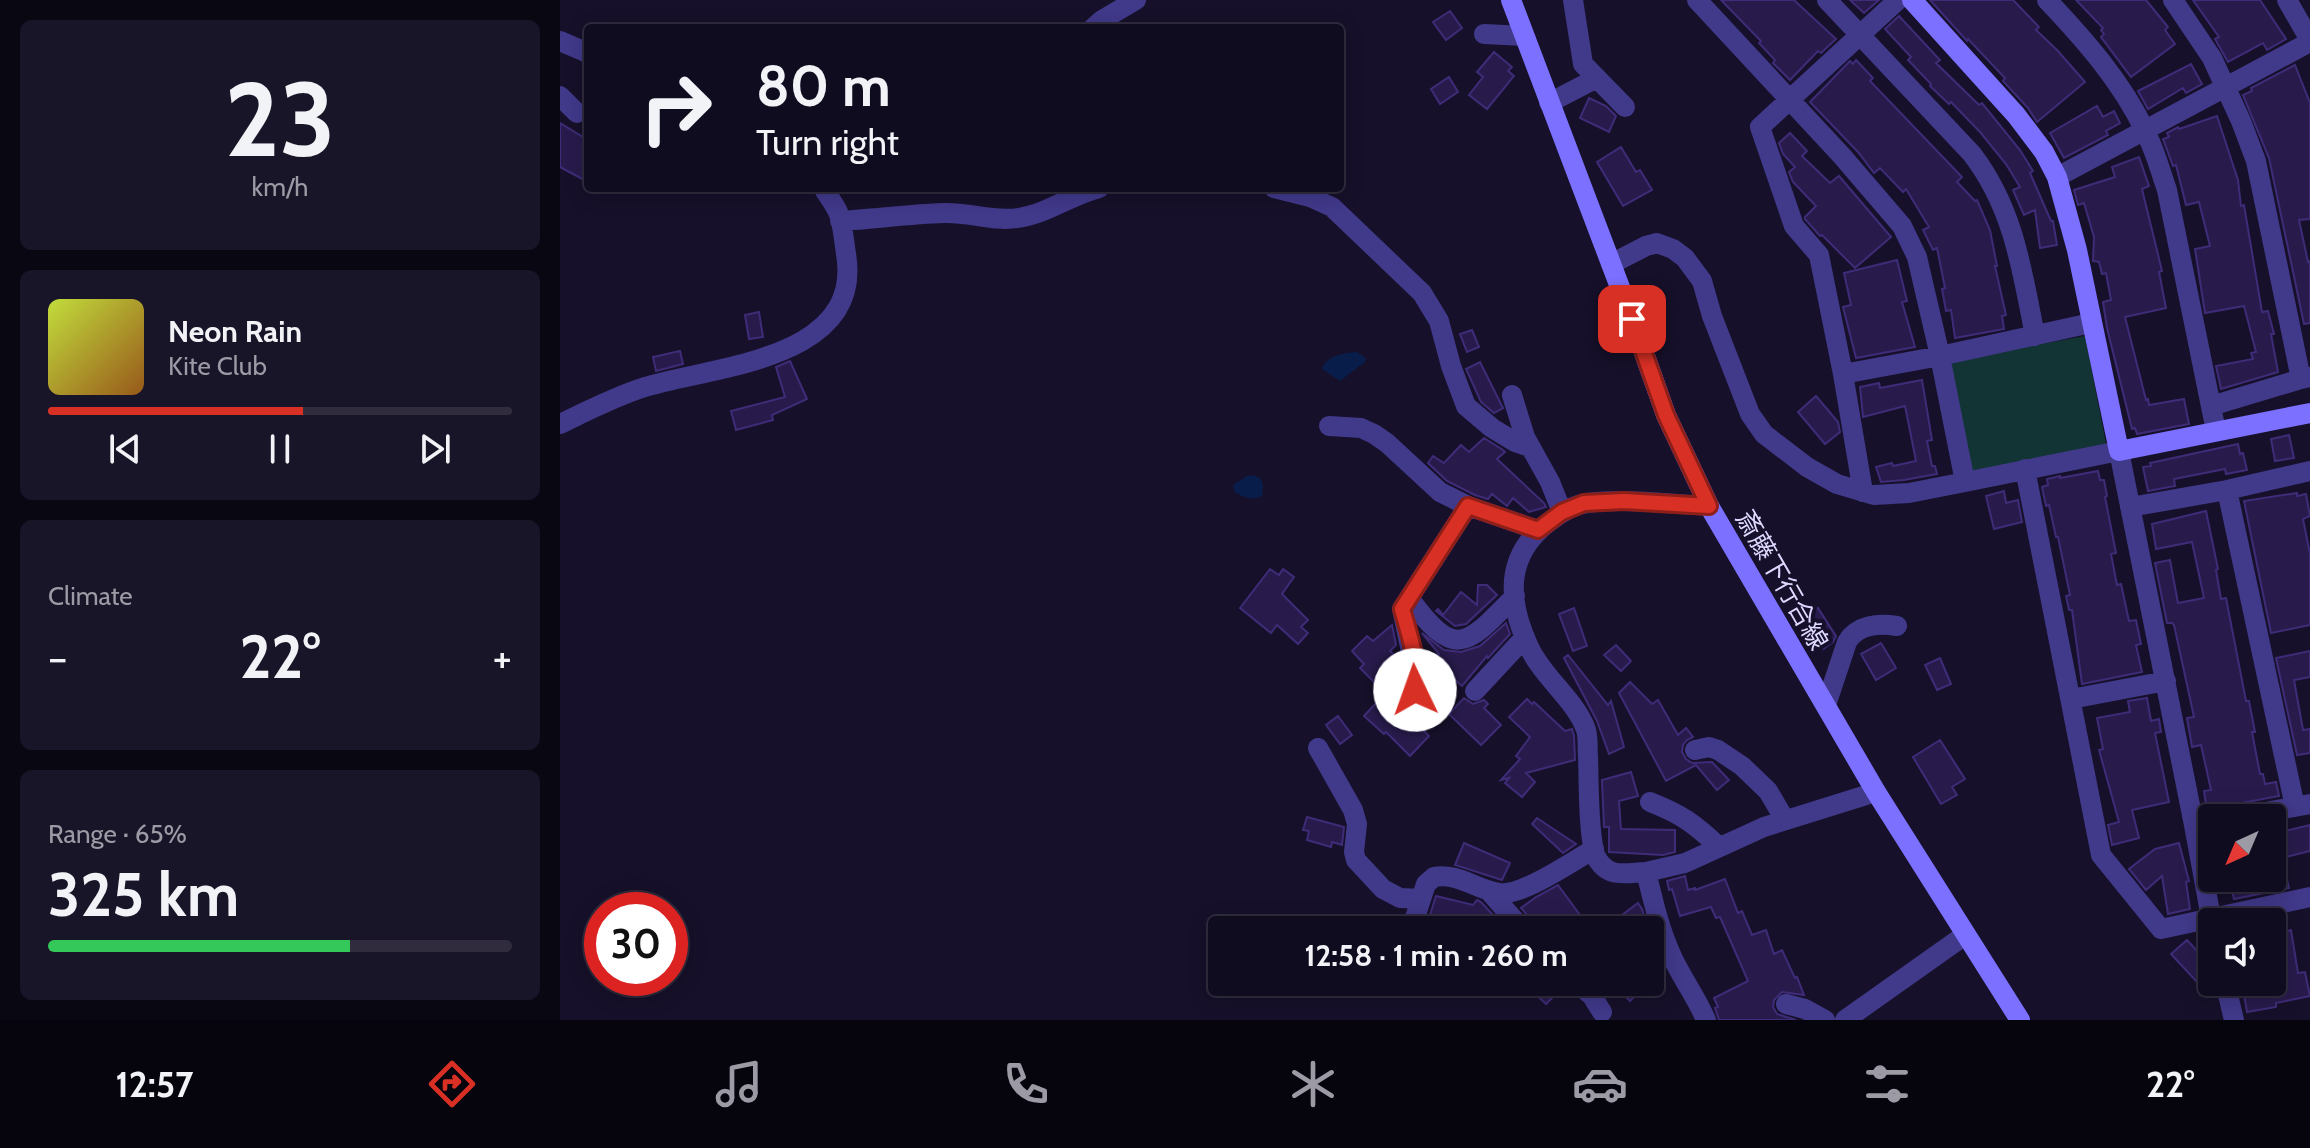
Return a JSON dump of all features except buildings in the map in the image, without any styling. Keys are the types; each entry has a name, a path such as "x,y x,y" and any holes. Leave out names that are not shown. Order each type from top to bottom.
{"main road":[{"name":"斎藤下行合線","path":"1511,0 1666,415 1709,506 1876,792 2020,1020"},
{"path":"1912,0 2016,115 2044,152 2057,177 2077,250 2119,451 2310,414"}],"street":[{"path":"1098,24 1136,0"},
{"path":"1573,0 1583,64 1625,107"},
{"path":"1697,0 1902,226 1917,257 1965,482"},
{"path":"1827,0 1972,154 1997,191 2012,229 2035,336"},
{"path":"1863,492 1819,255 1794,226 1760,127 1898,0"},
{"path":"2047,0 2109,72 2145,131 2157,158 2167,190 2216,431"},
{"path":"2173,0 2212,58 2227,87 2256,161 2306,378 2211,406"},
{"path":"2057,177 2310,41 2287,0"},
{"path":"1484,34 1524,36"},
{"path":"560,41 584,51"},
{"path":"1549,103 1597,78"},
{"path":"560,96 577,113"},
{"path":"560,424 643,387 756,361 809,336 839,310 849,273 839,213 826,192"},
{"path":"840,221 945,213 998,219 1020,218 1090,192"},
{"path":"1290,192 1332,207 1422,293 1439,321 1466,406 1492,428 1530,447"},
{"path":"1611,264 1657,243 1685,258 1702,281 1712,316 1750,414 1764,434 1807,467 1837,484 1863,492 1893,495 1937,489 2119,451 2166,681 2198,804"},
{"path":"1843,374 2091,323"},
{"path":"1512,395 1525,437 1550,482 1562,512"},
{"path":"1329,426 1361,428 1374,434 1440,492 1468,506 1538,530"},
{"path":"2025,469 2101,855 2161,929 2198,922"},
{"path":"2130,507 2310,471"},
{"path":"2227,490 2302,805"},
{"path":"1709,506 1624,501 1584,503 1562,512 1538,530 1516,561 1512,581 1529,647 1547,677 1586,728 1594,849 1600,864 1616,873 1646,872 1685,863 1785,820 1876,792"},
{"path":"1406,703 1415,690 1417,680 1402,609 1468,506"},
{"path":"1409,598 1427,622 1444,636 1459,640 1471,638 1482,630 1515,596"},
{"path":"1826,705 1852,634 1879,623 1897,626"},
{"path":"1475,691 1525,637"},
{"path":"2071,699 2166,681"},
{"path":"1695,750 1709,747 1718,750 1742,766 1768,791 1785,820"},
{"path":"1318,748 1353,810 1357,824 1356,860 1383,889 1400,898 1421,899"},
{"path":"1650,802 1678,813 1700,828 1719,847"},
{"path":"1416,916 1426,884 1439,876 1505,894 1517,891 1594,849"},
{"path":"1646,872 1653,916"},
{"path":"1489,891 1511,916"},
{"path":"2270,908 2309,900"},
{"path":"1845,1020 1965,935"},
{"path":"1664,945 1698,1000 1706,1020"},
{"path":"1689,985 1692,1020"},
{"path":"1592,996 1602,1012"},
{"path":"2228,996 2234,1020"},
{"path":"1786,1004 1805,1009 1825,1020"}],"green space":[{"path":"2085,336 2106,444 1970,472 1948,361"}],"water":[{"path":"1357,352 1366,358 1365,362 1340,381 1322,369 1332,358"},
{"path":"1253,475 1261,481 1262,496 1248,498 1234,491 1233,485"}],"route":[{"path":"1415,690 1417,680 1402,609 1468,506 1538,530 1562,512 1584,503 1624,501 1709,506 1666,415 1632,319"}]}
